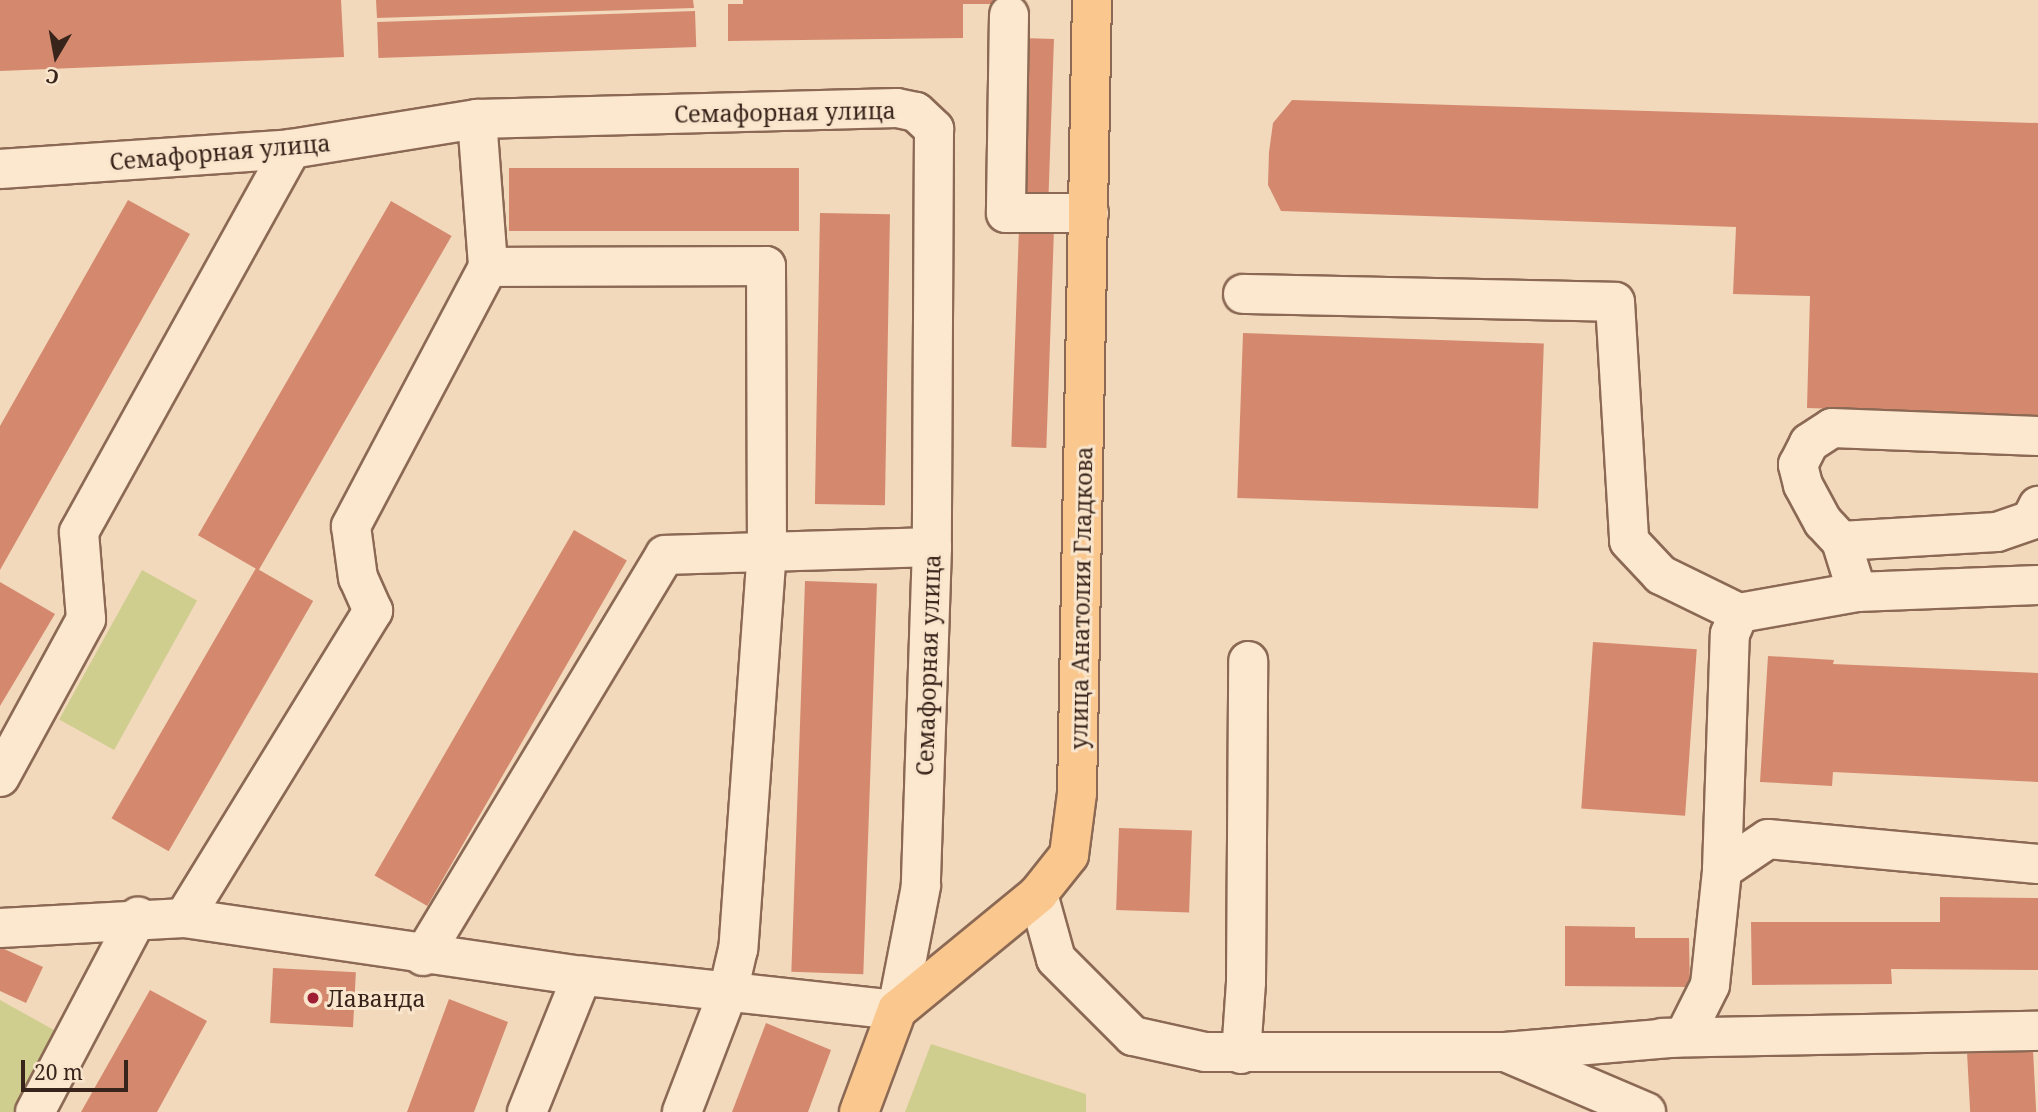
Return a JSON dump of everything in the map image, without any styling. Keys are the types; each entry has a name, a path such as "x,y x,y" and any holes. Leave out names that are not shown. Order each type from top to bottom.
{"main road":[{"name":"улица Анатолия Гладкова","path":"897,1010 1038,894 1069,855 1077,793 1092,0"},
{"path":"859,1112 897,1010"}],"street":[{"path":"1009,15 1006,213 1089,213"},
{"name":"Семафорная улица","path":"4,176 291,149 477,120 897,108 926,119 934,129 932,547 921,886 897,1010"},
{"path":"184,918 373,611 358,578 351,526 488,268 477,120"},
{"path":"0,776 86,619 79,532 291,149"},
{"path":"488,268 766,266 766,549 738,950 728,992 682,1112"},
{"path":"1242,294 1615,303 1629,541 1661,575 1739,613 1857,592 2038,586"},
{"path":"1857,592 1841,541 1823,522 1798,465 1809,443 1832,428 2038,436"},
{"path":"1841,541 1997,532 2031,520 2038,506"},
{"path":"423,956 665,555 766,549 932,547"},
{"path":"1684,1037 1710,985 1722,870 1730,634 1739,613"},
{"path":"1241,1054 1246,982 1248,661"},
{"path":"1722,870 1768,839 2038,864"},
{"path":"1038,894 1056,959 1133,1036 1205,1052 1505,1052 1684,1037 2038,1031"},
{"path":"35,1112 138,917"},
{"path":"0,928 138,917 184,918 423,956 897,1010"},
{"path":"527,1112 582,976"},
{"path":"1505,1052 1646,1112"}],"shaded area":[{"path":"142,570 197,601 114,750 59,720"},
{"path":"0,1000 63,1035 20,1112 0,1112"},
{"path":"931,1044 1086,1094 1086,1112 905,1112"}],"building":[{"path":"0,0 341,0 344,57 0,71"},
{"path":"376,0 693,0 694,8 377,18"},
{"path":"743,0 996,0 996,4 963,4 963,38 728,41 728,4 743,4"},
{"path":"695,11 696,47 378,58 377,22"},
{"path":"1023,38 1054,39 1048,206 1017,205"},
{"path":"1292,100 2038,123 2038,415 1807,408 1810,296 1733,294 1736,227 1281,211 1268,185 1269,152 1273,123"},
{"path":"509,168 799,168 799,231 509,231"},
{"path":"128,200 190,234 0,570 0,426"},
{"path":"391,201 452,236 259,570 198,535"},
{"path":"820,213 890,214 885,505 815,504"},
{"path":"1019,228 1054,229 1046,448 1011,447"},
{"path":"1243,333 1544,344 1538,508 1237,498"},
{"path":"574,530 627,560 427,906 374,876"},
{"path":"256,568 313,601 169,851 112,818"},
{"path":"805,581 877,584 863,974 791,972"},
{"path":"0,582 55,614 0,706"},
{"path":"1593,642 1697,649 1685,816 1581,809"},
{"path":"1768,656 1834,660 1833,664 2038,673 2038,782 1833,772 1832,786 1760,782"},
{"path":"1119,828 1192,831 1189,912 1116,910"},
{"path":"1940,897 2038,898 2038,970 1891,969 1892,984 1752,985 1751,922 1940,922"},
{"path":"1565,926 1635,927 1635,938 1689,938 1690,987 1565,986"},
{"path":"0,947 43,967 26,1003 0,991"},
{"name":"Лаванда","path":"273,968 356,972 353,1027 270,1023"},
{"path":"150,990 207,1021 157,1112 81,1112"},
{"path":"449,999 508,1022 474,1112 407,1112"},
{"path":"766,1023 831,1050 808,1112 732,1112"},
{"path":"2033,1050 2036,1112 1970,1112 1967,1053"}],"place":[{"name":"Лаванда","path":"313,998"}]}
